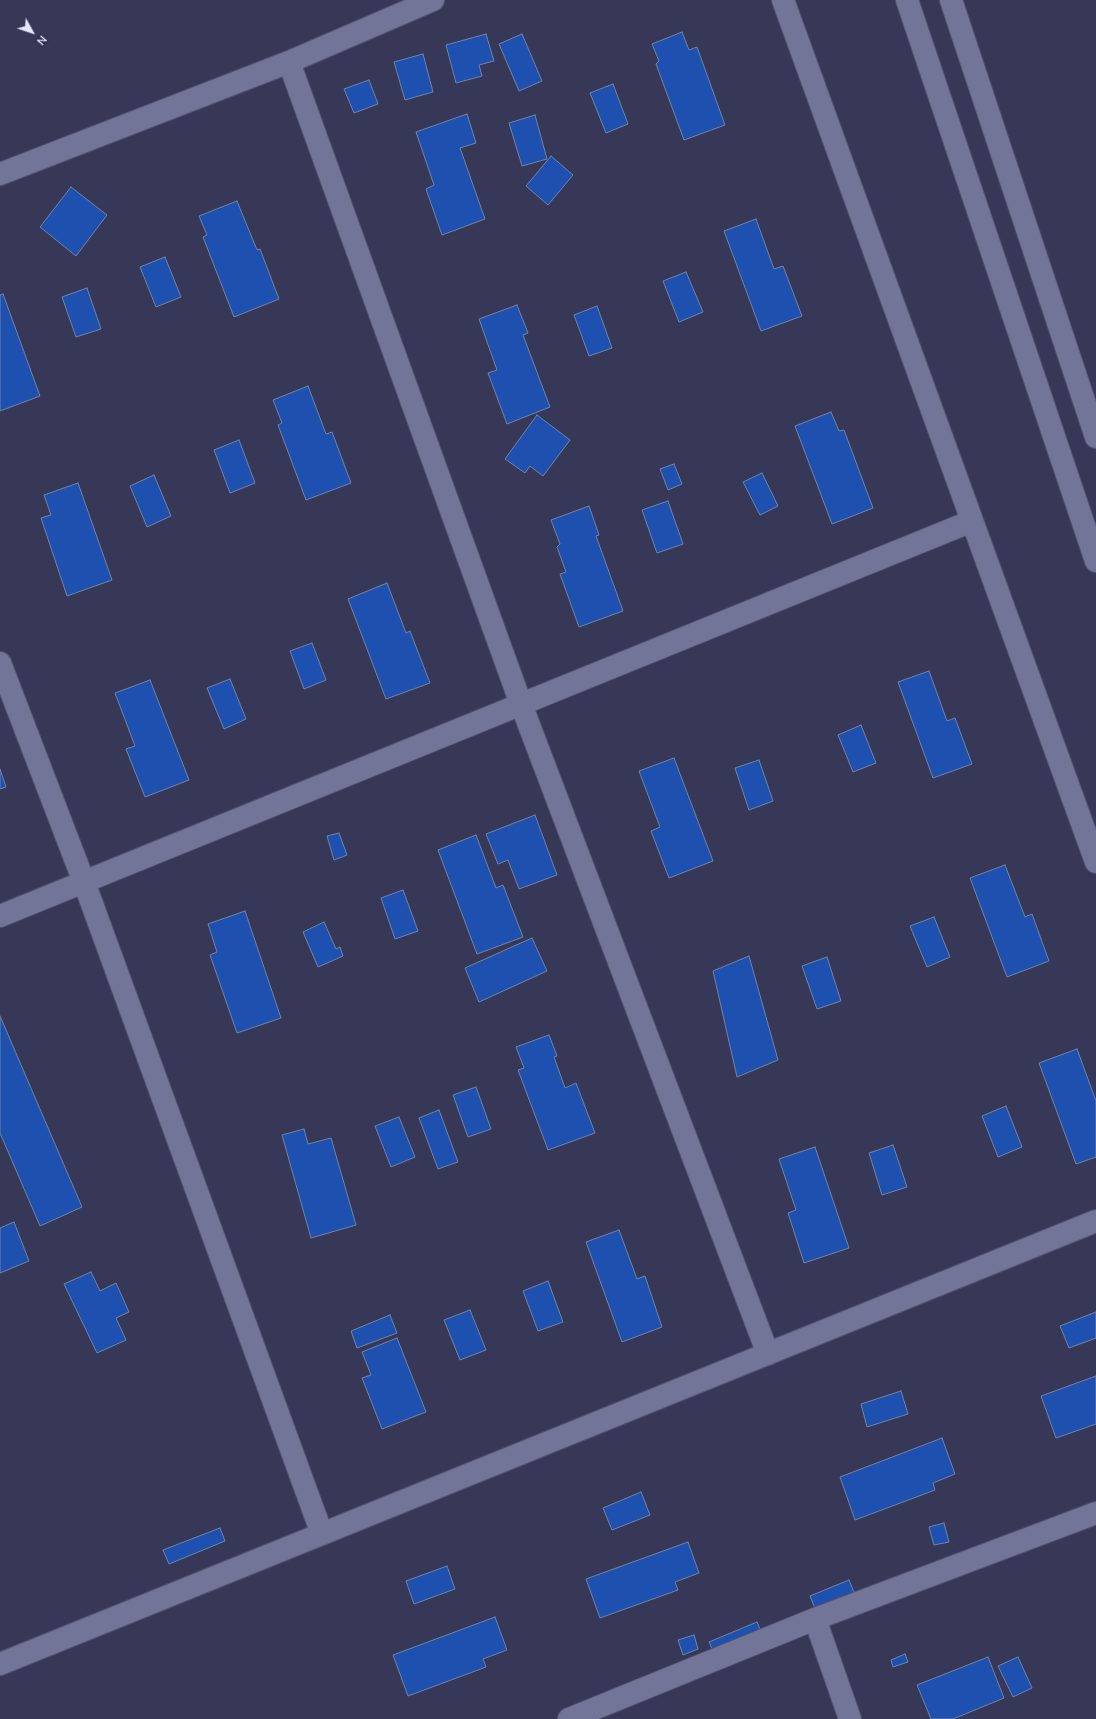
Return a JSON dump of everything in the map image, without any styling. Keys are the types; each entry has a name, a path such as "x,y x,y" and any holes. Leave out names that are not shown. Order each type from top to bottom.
{"street":[{"path":"0,174 289,62 433,0"},
{"path":"784,0 1096,862"},
{"path":"906,0 1096,561"},
{"path":"951,0 1096,437"},
{"path":"289,62 521,704 768,1354"},
{"path":"0,916 972,521"},
{"path":"0,663 84,882 322,1534"},
{"path":"0,1664 1096,1221"},
{"path":"569,1719 815,1619 1096,1513"},
{"path":"815,1619 850,1719"}],"building":[{"path":"682,32 689,50 697,47 725,125 684,140 656,64 659,61 652,44"},
{"path":"486,34 494,61 479,65 482,76 456,83 446,45"},
{"path":"522,34 542,81 519,91 499,44"},
{"path":"423,54 433,92 405,100 394,62"},
{"path":"369,80 378,104 354,113 344,89"},
{"path":"613,84 628,124 606,133 590,93"},
{"path":"467,114 476,143 460,148 485,219 442,235 426,189 434,185 416,132"},
{"path":"535,115 547,159 522,166 509,123"},
{"path":"551,156 573,175 548,205 526,186"},
{"path":"71,187 107,215 76,256 40,227"},
{"path":"237,201 257,250 260,249 279,299 234,317 203,237 207,235 199,216"},
{"path":"756,219 774,269 783,266 802,316 761,331 724,231"},
{"path":"165,257 181,297 156,307 140,267"},
{"path":"686,272 703,312 679,322 663,281"},
{"path":"87,288 101,329 76,337 62,297"},
{"path":"3,294 40,396 0,411 0,295"},
{"path":"517,305 528,333 523,335 550,407 507,424 488,373 497,370 479,319"},
{"path":"597,306 612,348 589,356 574,315"},
{"path":"308,386 326,434 332,432 351,483 306,500 278,425 282,423 273,400"},
{"path":"831,412 839,431 844,430 873,508 832,524 795,426"},
{"path":"537,415 570,440 543,476 530,466 525,473 505,459"},
{"path":"239,440 255,483 230,493 214,450"},
{"path":"674,464 682,484 668,490 660,469"},
{"path":"762,473 778,506 760,515 743,482"},
{"path":"154,475 171,516 147,527 130,486"},
{"path":"78,483 112,580 67,596 41,518 51,515 44,495"},
{"path":"668,501 683,544 657,553 642,510"},
{"path":"589,506 599,535 596,536 623,611 579,627 560,574 566,572 557,547 560,544 551,520"},
{"path":"387,583 406,633 410,631 430,683 386,699 348,599"},
{"path":"312,643 326,680 304,689 290,651"},
{"path":"929,671 947,721 955,718 972,764 933,778 898,682"},
{"path":"230,679 246,719 224,729 207,688"},
{"path":"150,680 189,780 145,797 126,749 135,746 115,693"},
{"path":"861,725 876,763 853,772 838,735"},
{"path":"674,758 713,861 669,878 651,831 660,827 639,771"},
{"path":"759,760 773,801 749,810 735,768"},
{"path":"0,769 6,787 0,789"},
{"path":"535,815 557,875 519,889 508,860 498,864 486,834"},
{"path":"339,833 347,855 334,860 327,836"},
{"path":"476,835 496,888 503,885 523,937 477,954 438,850"},
{"path":"1005,865 1025,917 1032,914 1049,961 1007,977 970,878"},
{"path":"403,890 418,931 395,939 381,898"},
{"path":"245,911 281,1018 237,1033 210,955 217,952 208,924"},
{"path":"934,917 950,957 927,967 910,926"},
{"path":"324,922 336,949 340,947 343,956 318,967 303,932"},
{"path":"532,938 547,971 479,1002 465,968"},
{"path":"749,956 778,1060 737,1077 713,971"},
{"path":"827,957 841,1001 817,1009 802,966"},
{"path":"0,1016 82,1207 40,1226 0,1133"},
{"path":"549,1035 557,1056 554,1057 565,1088 576,1083 595,1133 548,1150 518,1070 524,1068 516,1047"},
{"path":"1077,1049 1096,1101 1096,1157 1076,1164 1039,1063"},
{"path":"476,1087 491,1129 468,1137 453,1095"},
{"path":"1006,1106 1022,1147 998,1157 982,1116"},
{"path":"439,1110 458,1162 438,1169 419,1118"},
{"path":"399,1117 415,1157 391,1167 375,1126"},
{"path":"304,1129 308,1144 331,1138 356,1225 311,1238 282,1135"},
{"path":"893,1145 907,1187 882,1195 869,1153"},
{"path":"815,1147 849,1248 804,1263 788,1213 796,1210 779,1159"},
{"path":"14,1222 29,1261 0,1273 0,1228"},
{"path":"619,1230 637,1279 645,1276 662,1327 622,1342 586,1242"},
{"path":"91,1272 100,1291 116,1283 129,1312 116,1318 126,1340 97,1353 64,1284"},
{"path":"548,1281 563,1322 538,1331 523,1291"},
{"path":"470,1310 486,1350 460,1360 444,1320"},
{"path":"1096,1312 1096,1338 1069,1348 1060,1326"},
{"path":"390,1315 397,1333 357,1348 351,1331"},
{"path":"397,1338 426,1412 382,1429 362,1378 371,1375 362,1352"},
{"path":"1096,1376 1096,1424 1056,1438 1041,1396"},
{"path":"901,1391 908,1414 867,1427 861,1404"},
{"path":"942,1438 955,1474 933,1483 935,1490 855,1520 840,1477"},
{"path":"641,1492 650,1515 612,1530 603,1508"},
{"path":"944,1523 949,1542 934,1545 929,1527"},
{"path":"220,1528 225,1541 169,1564 163,1550"},
{"path":"688,1542 699,1573 675,1582 678,1590 600,1618 586,1579"},
{"path":"447,1566 455,1589 414,1604 406,1581"},
{"path":"849,1580 855,1595 816,1611 810,1596"},
{"path":"495,1617 507,1650 483,1659 486,1667 408,1696 393,1655"},
{"path":"757,1622 762,1634 715,1655 709,1642"},
{"path":"694,1635 698,1649 683,1655 678,1640"},
{"path":"905,1654 908,1662 893,1667 891,1660"},
{"path":"988,1657 1004,1698 953,1719 931,1719 917,1685"},
{"path":"1018,1657 1032,1688 1013,1697 998,1666"}]}
